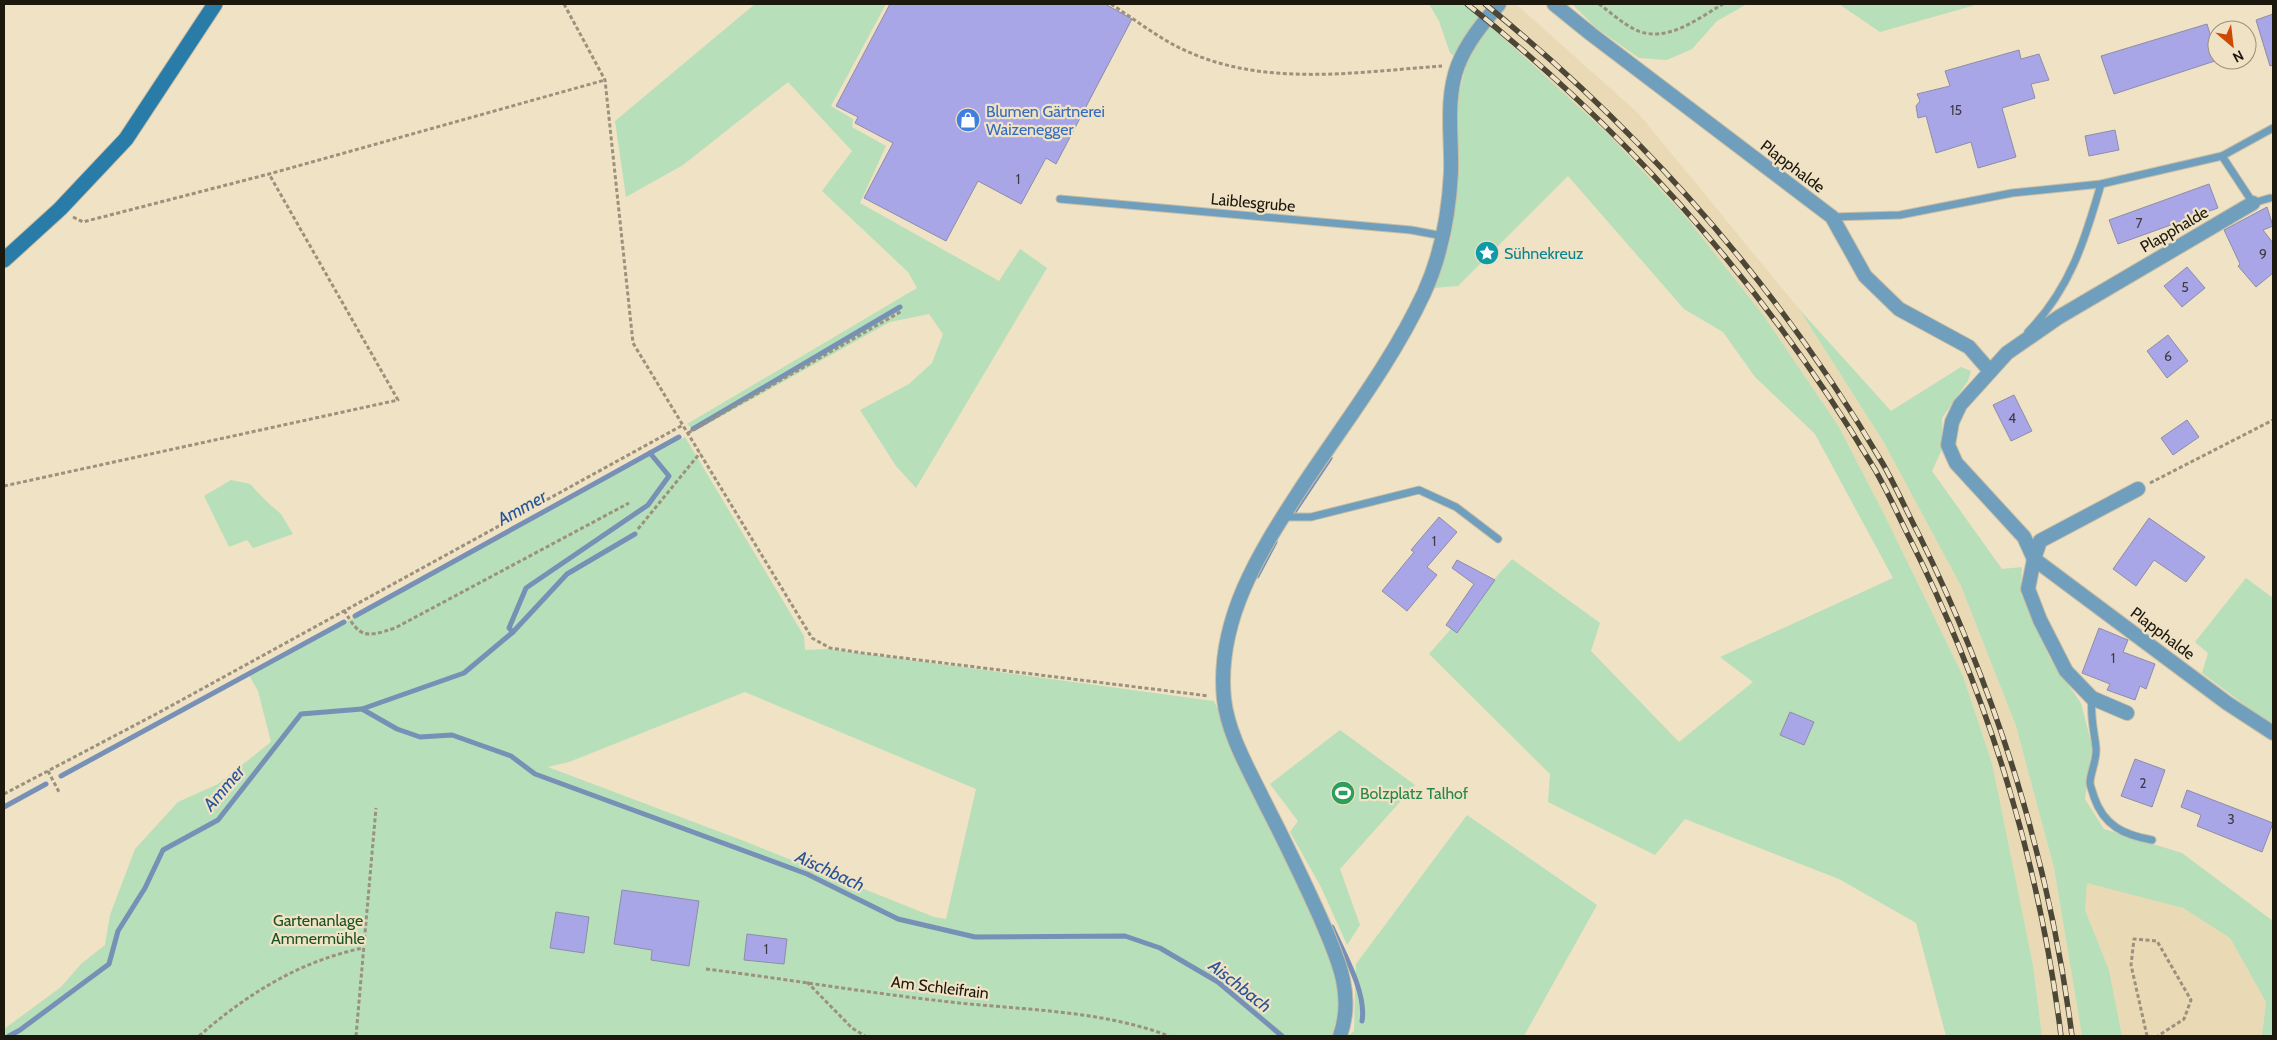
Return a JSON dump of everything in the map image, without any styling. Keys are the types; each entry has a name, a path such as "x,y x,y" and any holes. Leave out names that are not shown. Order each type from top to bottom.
{"street":[{"path":"4,260 60,209 126,140 215,4"},
{"path":"1340,1036 1346,1020 1347,1004 1342,971 1308,891 1239,747 1227,715 1224,698 1224,660 1236,605 1247,580 1283,517 1403,332 1423,294 1434,267 1443,236 1451,174 1451,95 1458,65 1473,35 1498,4"},
{"name":"Plapphalde","path":"1554,4 1832,217 1865,276 1900,308 1969,347 1990,371"},
{"name":"Plapphalde","path":"2253,203 2059,316 2007,353 1960,405 1952,422 1948,445 1956,463 2024,537 2034,559 2228,703 2273,733"},
{"path":"2127,712 2092,698 2066,671 2040,620 2028,589 2040,541 2138,489"}],"lane":[{"path":"1832,217 1900,215 2012,193 2101,184 2222,156 2273,128"},
{"path":"2222,156 2253,203 2270,198"},
{"path":"2007,353 2037,323 2061,292 2086,240 2101,184"},
{"name":"Laiblesgrube","path":"1060,199 1393,229 1443,236"},
{"path":"1283,517 1311,517 1419,490 1456,507 1498,540"},
{"path":"2092,698 2090,716 2096,747 2090,783 2096,802 2102,814 2115,829 2133,836 2152,840"}],"path":[{"path":"564,4 605,80 633,343 812,638 818,643 863,653 1224,698"},
{"path":"1111,4 1182,49 1228,66 1253,71 1309,75 1458,65"},
{"path":"1599,4 1634,29 1652,35 1674,32 1722,4"},
{"path":"60,209 84,222 269,174 605,80"},
{"path":"4,486 398,400 269,174"},
{"path":"688,433 902,311"},
{"path":"2138,489 2273,420"},
{"path":"4,794 683,425"},
{"path":"638,530 700,453"},
{"path":"344,610 353,627 365,635 377,634 395,628 629,503"},
{"path":"48,771 59,792"},
{"path":"356,1036 376,808"},
{"path":"2146,1036 2131,965 2134,939 2157,941 2191,1000 2184,1019 2158,1036"},
{"path":"199,1036 232,1008 305,965 363,948"},
{"name":"Am Schleifrain","path":"706,969 948,1002 1104,1018 1136,1025 1169,1036"},
{"path":"807,982 852,1028 865,1036"}],"shaded area":[{"path":"1464,4 1516,4 1639,114 1799,309 1883,441 1961,586 2016,726 2054,868 2082,1036 2042,1036 2033,965 1992,763 1963,676 1839,427 1764,316 1685,216 1608,134"},
{"path":"2087,882 2183,908 2230,938 2266,1002 2262,1036 2122,1036 2109,970 2085,910"}],"green space":[{"path":"755,4 886,4 831,106 853,119 852,127 886,146 860,203 999,281 1020,249 1047,268 916,488 896,466 860,410 909,384 932,363 943,334 929,314 890,322 695,431 687,424 917,288 908,272 822,191 852,151 788,82 683,165 626,197 615,121"},
{"path":"1429,4 1464,4 1473,10 1608,134 1685,216 1764,316 1839,427 1963,676 1992,763 2033,965 2042,1036 1946,1036 1916,923 1839,879 1685,819 1655,855 1548,802 1550,774 1429,654 1512,559 1600,623 1591,651 1679,742 1753,682 1720,657 1893,578 1815,434 1755,377 1723,332 1684,309 1568,176 1458,286 1434,288 1451,238 1457,174 1458,98 1466,64 1450,53 1439,21"},
{"path":"1572,4 1747,4 1717,21 1692,49 1667,60 1639,58 1595,27"},
{"path":"1839,4 1979,4 1880,32"},
{"path":"1799,309 1891,411 1961,367 1971,371 1968,381 1942,418 1943,447 1932,471 2002,569 2022,567 2021,594 2050,658 2081,703 2092,746 2085,799 2104,829 2182,853 2273,921 2273,1036 2262,1036 2266,1002 2230,938 2183,908 2087,883 2085,910 2109,970 2122,1036 2082,1036 2054,868 2016,726 1961,586 1883,441"},
{"name":"Gartenanlage Ammermühle","path":"685,437 804,636 805,650 828,649 1214,701 1288,858 1331,956 1341,1000 1332,1036 4,1036 4,1029 61,987 81,964 105,945 110,915 135,849 178,802 218,784 271,742 258,691 249,675","holes":["745,692 976,789 946,919 934,917 744,841 548,767 569,762"]},
{"path":"231,480 250,484 281,514 293,534 253,548 247,540 229,547 204,496"},
{"path":"2246,578 2273,598 2273,726 2202,673 2208,653 2195,642"},
{"name":"Bolzplatz Talhof","path":"1340,730 1415,785 1340,869 1360,925 1347,945 1321,887 1290,832 1298,821 1270,784"},
{"path":"1467,815 1597,905 1524,1036 1348,1036 1354,1031 1356,964"}],"building":[{"name":"Blumen Gärtnerei Waizenegger","path":"890,4 1105,4 1132,19 1056,164 1046,158 1021,204 978,181 946,241 864,198 893,143 855,123 858,117 836,106"},
{"path":"2273,14 2273,65 2270,66 2256,20"},
{"path":"2207,24 2207,64 2114,94 2101,56"},
{"path":"2019,50 2021,59 2039,54 2049,80 2031,84 2035,98 2002,108 2016,157 1978,168 1971,142 1936,153 1926,116 1918,118 1916,106 1920,101 1917,94 1950,86 1945,71"},
{"path":"2115,130 2119,150 2089,156 2085,136"},
{"path":"2209,184 2218,208 2118,244 2109,220"},
{"path":"2267,207 2273,226 2263,230 2273,243 2273,273 2256,287 2238,266 2240,264 2224,230"},
{"path":"2187,267 2205,288 2182,307 2164,286"},
{"path":"2168,335 2188,361 2167,378 2147,351"},
{"path":"2014,395 2032,431 2011,441 1993,405"},
{"path":"2187,420 2199,437 2173,455 2161,438"},
{"path":"1439,517 1457,532 1427,567 1437,575 1407,611 1382,591 1414,552 1411,550"},
{"path":"2149,518 2205,557 2186,582 2154,560 2136,586 2113,569"},
{"path":"1457,560 1495,580 1457,633 1446,625 1474,584 1452,568"},
{"path":"2099,628 2128,640 2123,652 2155,664 2146,689 2140,686 2135,700 2107,690 2110,684 2082,673"},
{"path":"1790,712 1814,722 1804,745 1780,735"},
{"path":"2135,759 2165,770 2152,807 2121,796"},
{"path":"2187,790 2273,823 2262,852 2197,826 2201,815 2181,807"},
{"path":"622,890 699,901 689,966 651,960 652,950 614,944"},
{"path":"556,912 589,917 584,953 550,948"},
{"path":"747,934 787,939 784,964 744,960"}],"waterway":[{"name":"Ammer","path":"693,429 900,307"},
{"name":"Ammer","path":"355,616 679,437"},
{"name":"Ammer","path":"513,632 509,628 526,588 648,505 669,476 650,453"},
{"path":"1294,512 1330,458"},
{"name":"Ammer","path":"9,1036 20,1030 109,964 118,931 145,888 163,850 218,820 301,714 362,709 464,673 513,632 567,574 635,534"},
{"path":"1257,576 1275,542"},
{"name":"Ammer","path":"61,776 344,622"},
{"name":"Aischbach","path":"362,709 397,729 420,737 452,735 511,756 535,774 807,874 898,919 975,937 1125,936 1160,948 1218,982 1282,1036"},
{"name":"Ammer","path":"4,807 46,784"},
{"path":"1332,927 1358,986 1363,1010 1362,1021"}],"railway":[{"path":"1467,4 1527,54 1584,106 1639,160 1691,217 1788,338 1874,468 1938,598 1964,658 1987,719 2025,844 2040,908 2061,1036"},
{"path":"1485,4 1600,105 1705,216 1799,336 1843,399 1883,464 1947,595 1973,655 1996,717 2034,843 2050,907 2072,1036"}],"place":[{"name":"Blumen Gärtnerei Waizenegger","path":"968,120"},
{"name":"Sühnekreuz","path":"1487,253"},
{"name":"Bolzplatz Talhof","path":"1343,793"}]}
